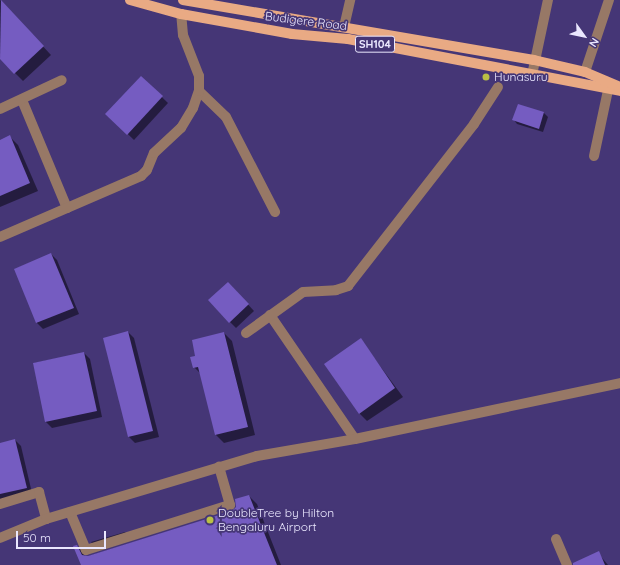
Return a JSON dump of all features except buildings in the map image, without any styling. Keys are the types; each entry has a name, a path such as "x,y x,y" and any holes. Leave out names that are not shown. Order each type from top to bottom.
{"main road":[{"name":"Budigere Road","path":"130,0 181,14 292,34 348,39 608,90 620,91"},
{"name":"Budigere Road","path":"183,0 534,60 585,72 620,87"}],"street":[{"path":"344,27 350,0"},
{"path":"532,74 548,0"},
{"path":"585,72 609,0"},
{"path":"0,237 141,176 147,170 154,153 181,128 193,108 199,91 199,76 183,35 181,14"},
{"path":"0,109 62,80"},
{"path":"246,333 306,290 336,290 348,286 474,124 498,87"},
{"path":"594,156 608,90"},
{"path":"199,91 226,117 275,212"},
{"path":"22,100 67,208"},
{"path":"270,315 355,439"},
{"path":"0,538 46,519 257,456 355,439 620,383"},
{"path":"70,512 86,550 230,504 219,467"},
{"path":"0,504 39,492 46,519"},
{"path":"556,539 567,565"}],"place":[{"name":"Hunasuru","path":"486,77"},
{"name":"DoubleTree by Hilton Bengaluru Airport","path":"210,520"}]}
